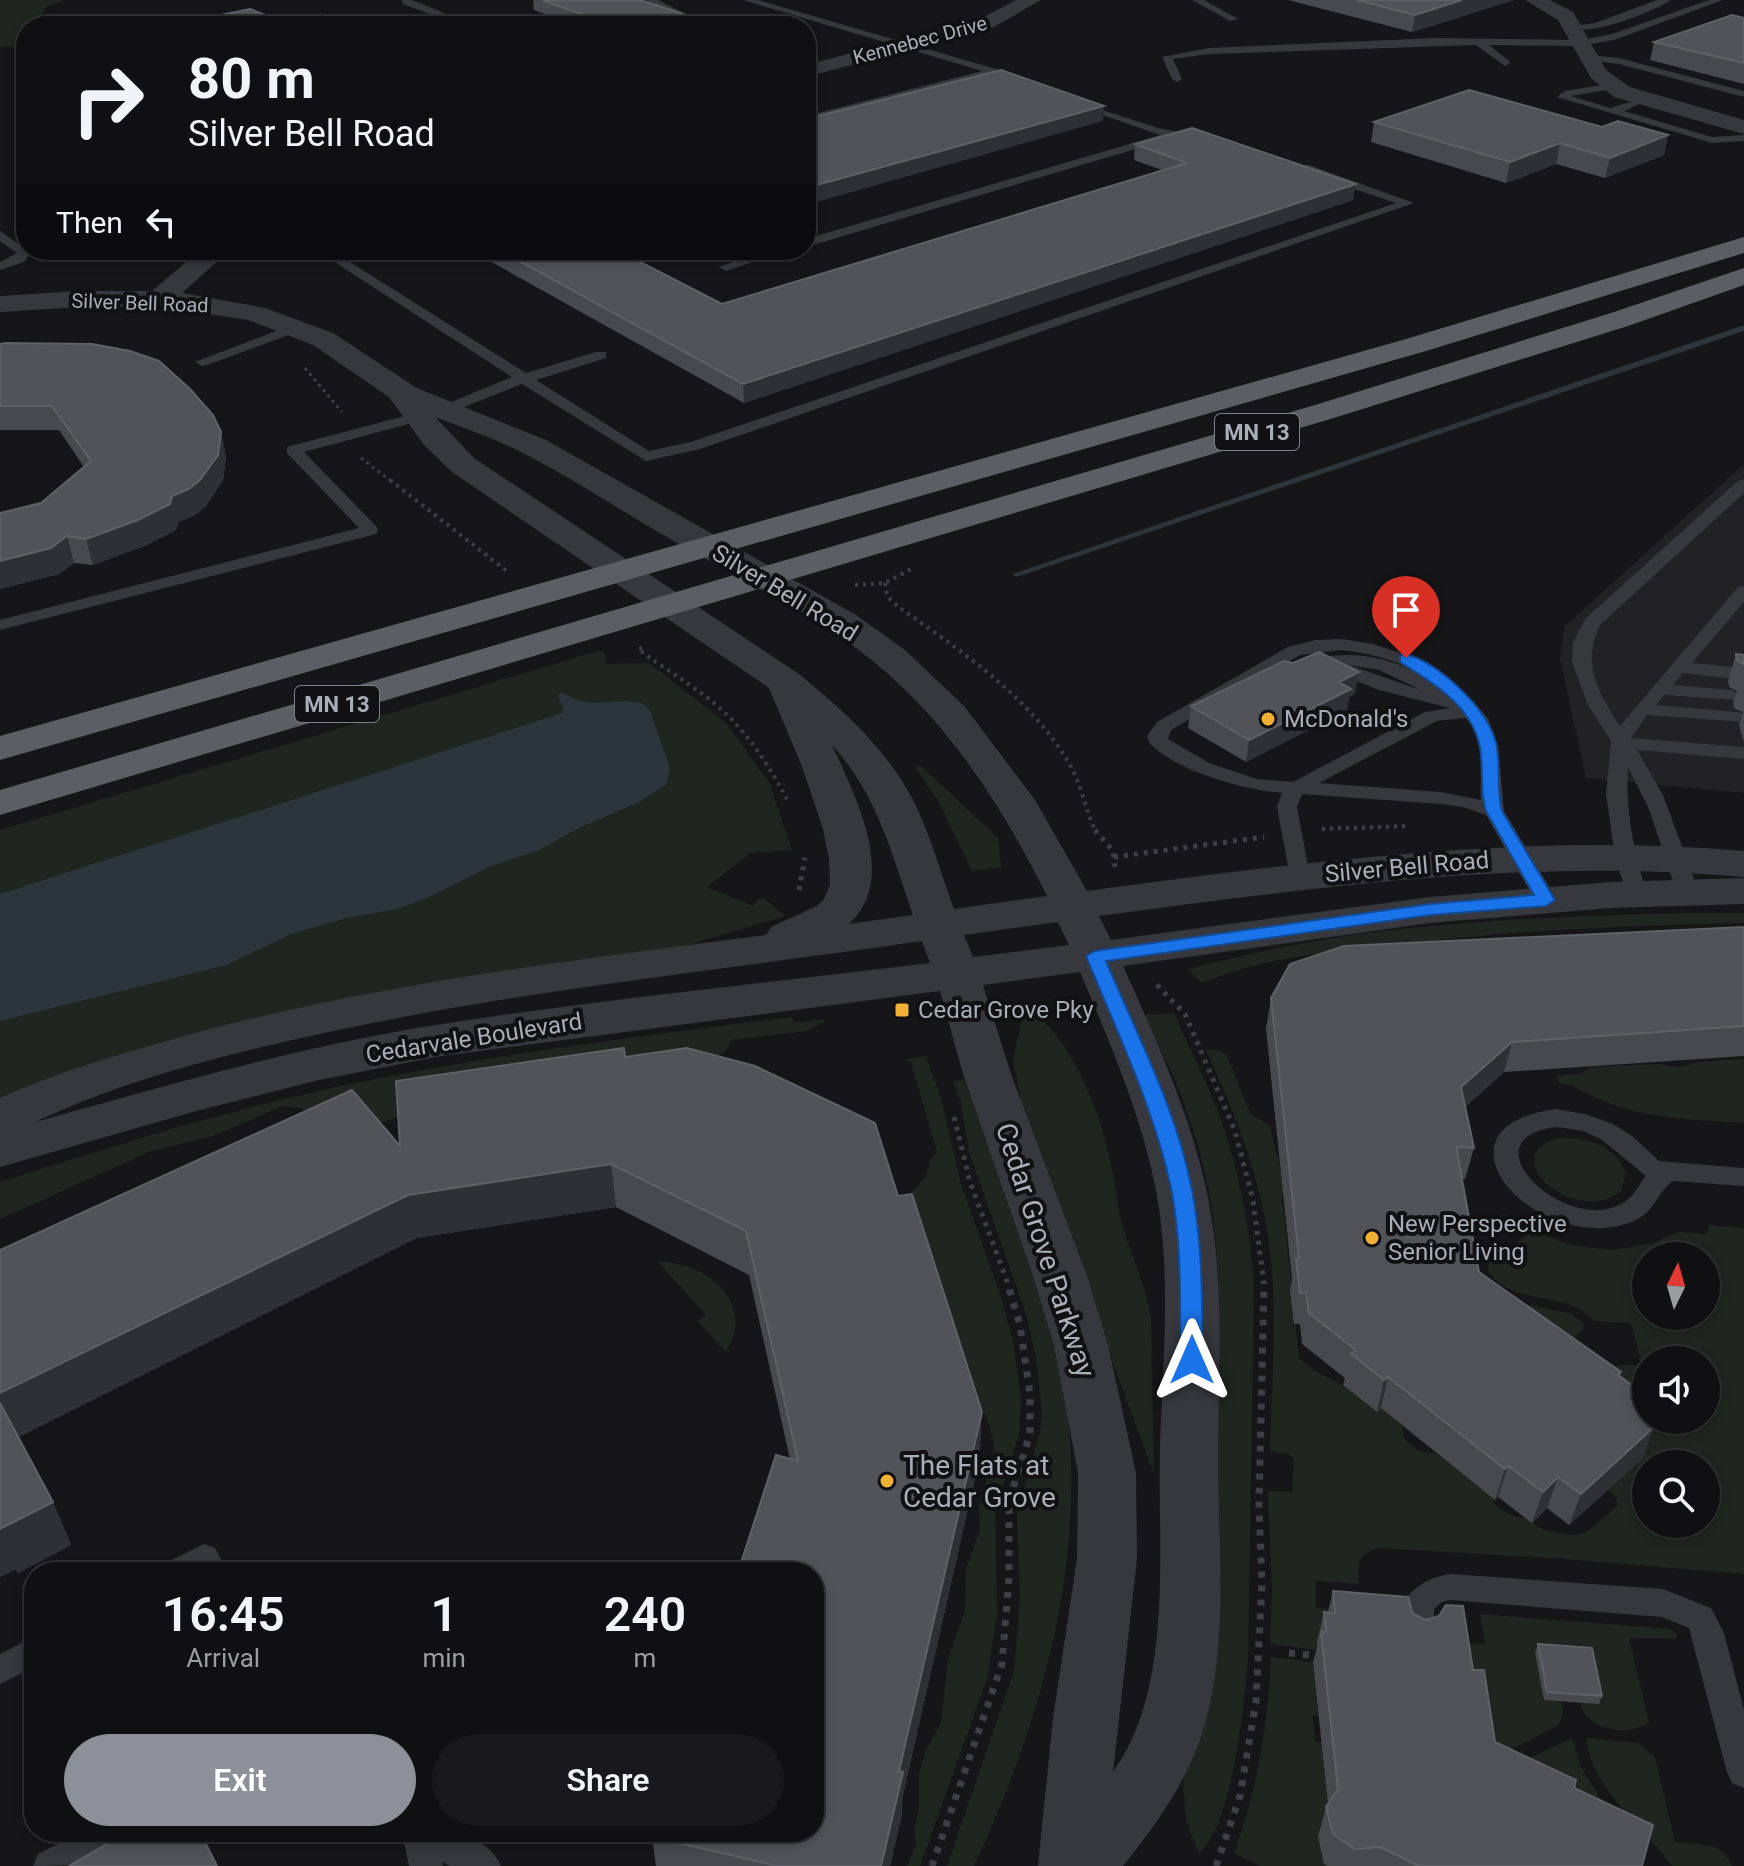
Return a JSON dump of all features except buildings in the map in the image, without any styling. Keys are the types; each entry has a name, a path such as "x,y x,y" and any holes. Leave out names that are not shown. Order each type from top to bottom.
{"highway":[{"name":"MN 13","path":"0,748 1429,341 1744,245"},
{"name":"MN 13","path":"0,803 1476,365 1744,276"}],"street":[{"name":"Kennebec Drive","path":"816,68 987,23 1031,0"},
{"path":"1535,0 1566,16 1598,74 1614,86 1642,99 1744,127"},
{"path":"160,299 204,260"},
{"name":"Silver Bell Road","path":"0,304 80,299 160,299 232,309 297,327 344,351 422,407 532,445 767,577 907,670 946,708 999,776 1047,856 1095,956"},
{"name":"Silver Bell Road","path":"422,407 463,465 674,604 786,682 830,719 865,758 894,803 947,948"},
{"path":"733,954 821,924 846,901 850,854 839,806 786,682"},
{"name":"Silver Bell Road","path":"947,948 1071,905 1449,861 1520,857 1630,875 1682,875 1744,864"},
{"name":"Silver Bell Road","path":"947,948 1095,956 1430,910 1546,900 1630,875"},
{"name":"Silver Bell Road","path":"1682,875 1744,891"},
{"name":"Cedarvale Boulevard","path":"0,1118 37,1100 94,1079 257,1032 428,996 733,954 947,948"},
{"name":"Cedarvale Boulevard","path":"0,1149 196,1094 319,1064 947,948"},
{"name":"Cedar Grove Parkway","path":"947,948 1081,1345 1107,1473 1107,1559 1085,1718 1072,1866"},
{"path":"1080,1866 1153,1770 1168,1734 1178,1693 1189,1594 1191,1269 1181,1189 1162,1118 1095,956"}],"lane":[{"path":"407,0 444,16"},
{"path":"650,0 685,16"},
{"path":"752,0 807,16"},
{"path":"1197,0 1233,19"},
{"path":"1581,43 1596,26 1666,0"},
{"path":"1177,79 1167,57 1224,51 1478,41 1581,43 1614,37 1718,0"},
{"path":"816,19 1037,88"},
{"path":"1478,41 1505,63"},
{"path":"1581,43 1619,61 1744,94"},
{"path":"1619,61 1648,52"},
{"path":"816,116 993,72"},
{"path":"1614,86 1562,97 1712,140 1744,138"},
{"path":"1067,99 1156,131 1207,139"},
{"path":"1614,113 1614,109 1642,99"},
{"path":"816,240 1175,134"},
{"path":"338,260 646,456 695,446 1408,203 1283,161"},
{"path":"726,267 749,260"},
{"path":"202,362 297,327"},
{"path":"0,625 370,530 293,450 422,407 601,355"},
{"path":"1682,875 1654,796 1593,700 1582,653 1586,630 1741,490"},
{"path":"1630,875 1616,794 1621,743 1626,729 1744,591"},
{"path":"1494,811 1483,805 1441,798 1255,785 1223,775 1163,747 1157,736 1164,726 1294,651 1317,645 1359,648 1406,658 1452,689 1484,728 1494,811 1546,900"},
{"path":"1322,665 1345,669 1469,712 1432,716 1294,789 1255,783 1217,767 1175,735 1183,725 1300,667 1322,665"},
{"path":"1678,667 1744,674"},
{"path":"1660,689 1732,696"},
{"path":"1642,709 1737,718"},
{"path":"1621,743 1744,753"},
{"path":"1294,789 1287,807 1299,877"},
{"path":"1668,1172 1656,1179 1647,1198 1631,1212 1606,1219 1580,1218 1547,1206 1520,1187 1508,1169 1505,1152 1510,1137 1523,1124 1567,1119 1613,1135 1643,1164 1668,1172 1744,1177"},
{"path":"1418,1634 1416,1615 1419,1603 1428,1592 1450,1587 1644,1600 1690,1611 1706,1625 1744,1772"},
{"path":"0,1670 24,1657"},
{"path":"50,1866 97,1842"},
{"path":"421,1842 426,1866"},
{"path":"438,1842 484,1866"}],"path":[{"path":"885,583 887,596 985,671 1020,703 1067,758 1082,790 1091,828 1098,840 1113,851 1114,857"},
{"path":"932,1866 1002,1664 1009,1578 1009,1501 1030,1434 1029,1379 1017,1311 962,1156 953,1109"},
{"path":"1289,1653 1318,1656"}],"shaded area":[{"path":"0,0 64,0 45,7 42,16 16,16 16,46 0,47"},
{"path":"1744,464 1744,793 1586,778 1560,659 1564,627"},
{"path":"598,651 604,652 607,664 649,663 726,723 769,782 792,850 750,853 707,887 753,906 758,899 764,898 785,916 668,951 0,1100 0,830"},
{"path":"562,692 584,702 644,704 650,711 670,768 666,785 637,803 581,827 539,850 489,867 397,909 346,918 291,934 227,965 0,1021 0,894 556,715 564,711 558,696"},
{"path":"920,765 998,838 1001,867 972,871 938,801 915,767"},
{"path":"1744,913 1744,923 1567,930 1367,948 1271,962 1201,983 1188,969 1247,954 1382,931 1532,919"},
{"path":"1174,1013 1214,1101 1232,1155 1246,1219 1254,1283 1248,1661 1240,1734 1229,1790 1211,1838 1199,1854 1186,1820 1183,1782 1218,1330 1218,1266 1212,1207 1199,1149 1174,1079 1145,1015"},
{"path":"1038,1015 1077,1067 1095,1107 1107,1148 1122,1224 1149,1306 1154,1474 1114,1366 1083,1265 1023,1110 1013,1061 1022,1017"},
{"path":"792,1017 794,1023 824,1019 824,1022 806,1031 732,1040 724,1053 702,1061 400,1117 355,1131 301,1108 283,1106 213,1136 149,1152 0,1219 0,1182 270,1102 522,1053"},
{"path":"1206,1050 1226,1054 1250,1113 1270,1126 1286,1192 1282,1196 1299,1358 1315,1371 1343,1385 1376,1411 1381,1408 1402,1425 1404,1438 1417,1450 1438,1455 1495,1500 1493,1502 1500,1509 1526,1518 1543,1530 1568,1535 1579,1535 1592,1528 1618,1505 1615,1496 1608,1490 1588,1387 1614,1366 1632,1365 1632,1434 1720,1434 1720,1346 1637,1346 1633,1330 1720,1330 1720,1242 1655,1242 1679,1232 1707,1234 1709,1225 1744,1228 1744,1574 1379,1548 1367,1553 1360,1561 1359,1584 1315,1581 1316,1608 1349,1611 1317,1650 1270,1644 1272,1589 1268,1491 1292,1492 1294,1460 1289,1454 1270,1452 1274,1318 1272,1273 1258,1186 1240,1131"},
{"path":"926,1056 941,1098 961,1184 1001,1297 1013,1341 1021,1399 1019,1434 995,1511 997,1616 987,1679 920,1866 907,1866 916,1844 914,1830 919,1807 919,1773 926,1750 941,1722 948,1659 965,1610 966,1570 980,1529 979,1507 993,1458 994,1441 986,1416 967,1386 938,1271 910,1194 926,1176 930,1161 937,1152 911,1063 905,1059"},
{"path":"1744,1059 1744,1123 1675,1118 1635,1111 1560,1083 1556,1076 1582,1073 1591,1067 1655,1064 1680,1067 1698,1062"},
{"path":"964,1079 1021,1238 1059,1358 1069,1432 1071,1496 1067,1560 1057,1623 1023,1746 974,1866 947,1866 1014,1671 1020,1597 1017,1513 1040,1433 1042,1413 1036,1358 1025,1311 969,1152 960,1099 953,1082"},
{"path":"1559,1138 1590,1141 1616,1156 1626,1174 1621,1191 1603,1200 1583,1201 1564,1195 1548,1185 1537,1172 1534,1159 1541,1147"},
{"path":"1532,1231 1571,1245 1612,1250 1632,1247 1632,1327 1631,1323 1594,1321 1583,1311 1569,1305 1526,1295 1500,1284 1489,1273 1486,1249 1512,1247"},
{"path":"658,1262 693,1268 722,1288 731,1302 735,1317 734,1334 726,1352 697,1321 706,1315"},
{"path":"1510,1301 1572,1314 1584,1324 1583,1329 1573,1340"},
{"path":"1480,1614 1672,1629 1677,1634 1676,1639 1629,1638 1649,1723 1630,1730 1608,1728 1590,1719 1580,1703 1561,1701 1563,1712 1559,1725 1483,1764 1454,1642 1485,1644"},
{"path":"1271,1657 1313,1662 1318,1715 1313,1715 1315,1742 1323,1743 1329,1819 1318,1837 1328,1866 1260,1866 1234,1853 1260,1756"},
{"path":"1572,1738 1581,1767 1607,1809 1492,1776"},
{"path":"1586,1738 1639,1743 1655,1757 1675,1842 1716,1848 1723,1852 1732,1866 1672,1866 1608,1791 1590,1757"}],"waterway":[{"path":"1017,574 1744,328"}],"place":[{"name":"McDonald's","path":"1268,719"},
{"name":"Cedar Grove Pky","path":"902,1010"},
{"name":"New Perspective Senior Living","path":"1372,1238"},
{"name":"The Flats at Cedar Grove","path":"887,1481"}],"route":[{"path":"1192,1360 1191,1269 1181,1189 1162,1118 1095,956 1430,910 1546,900 1494,811 1484,728 1452,689 1406,658"}]}
